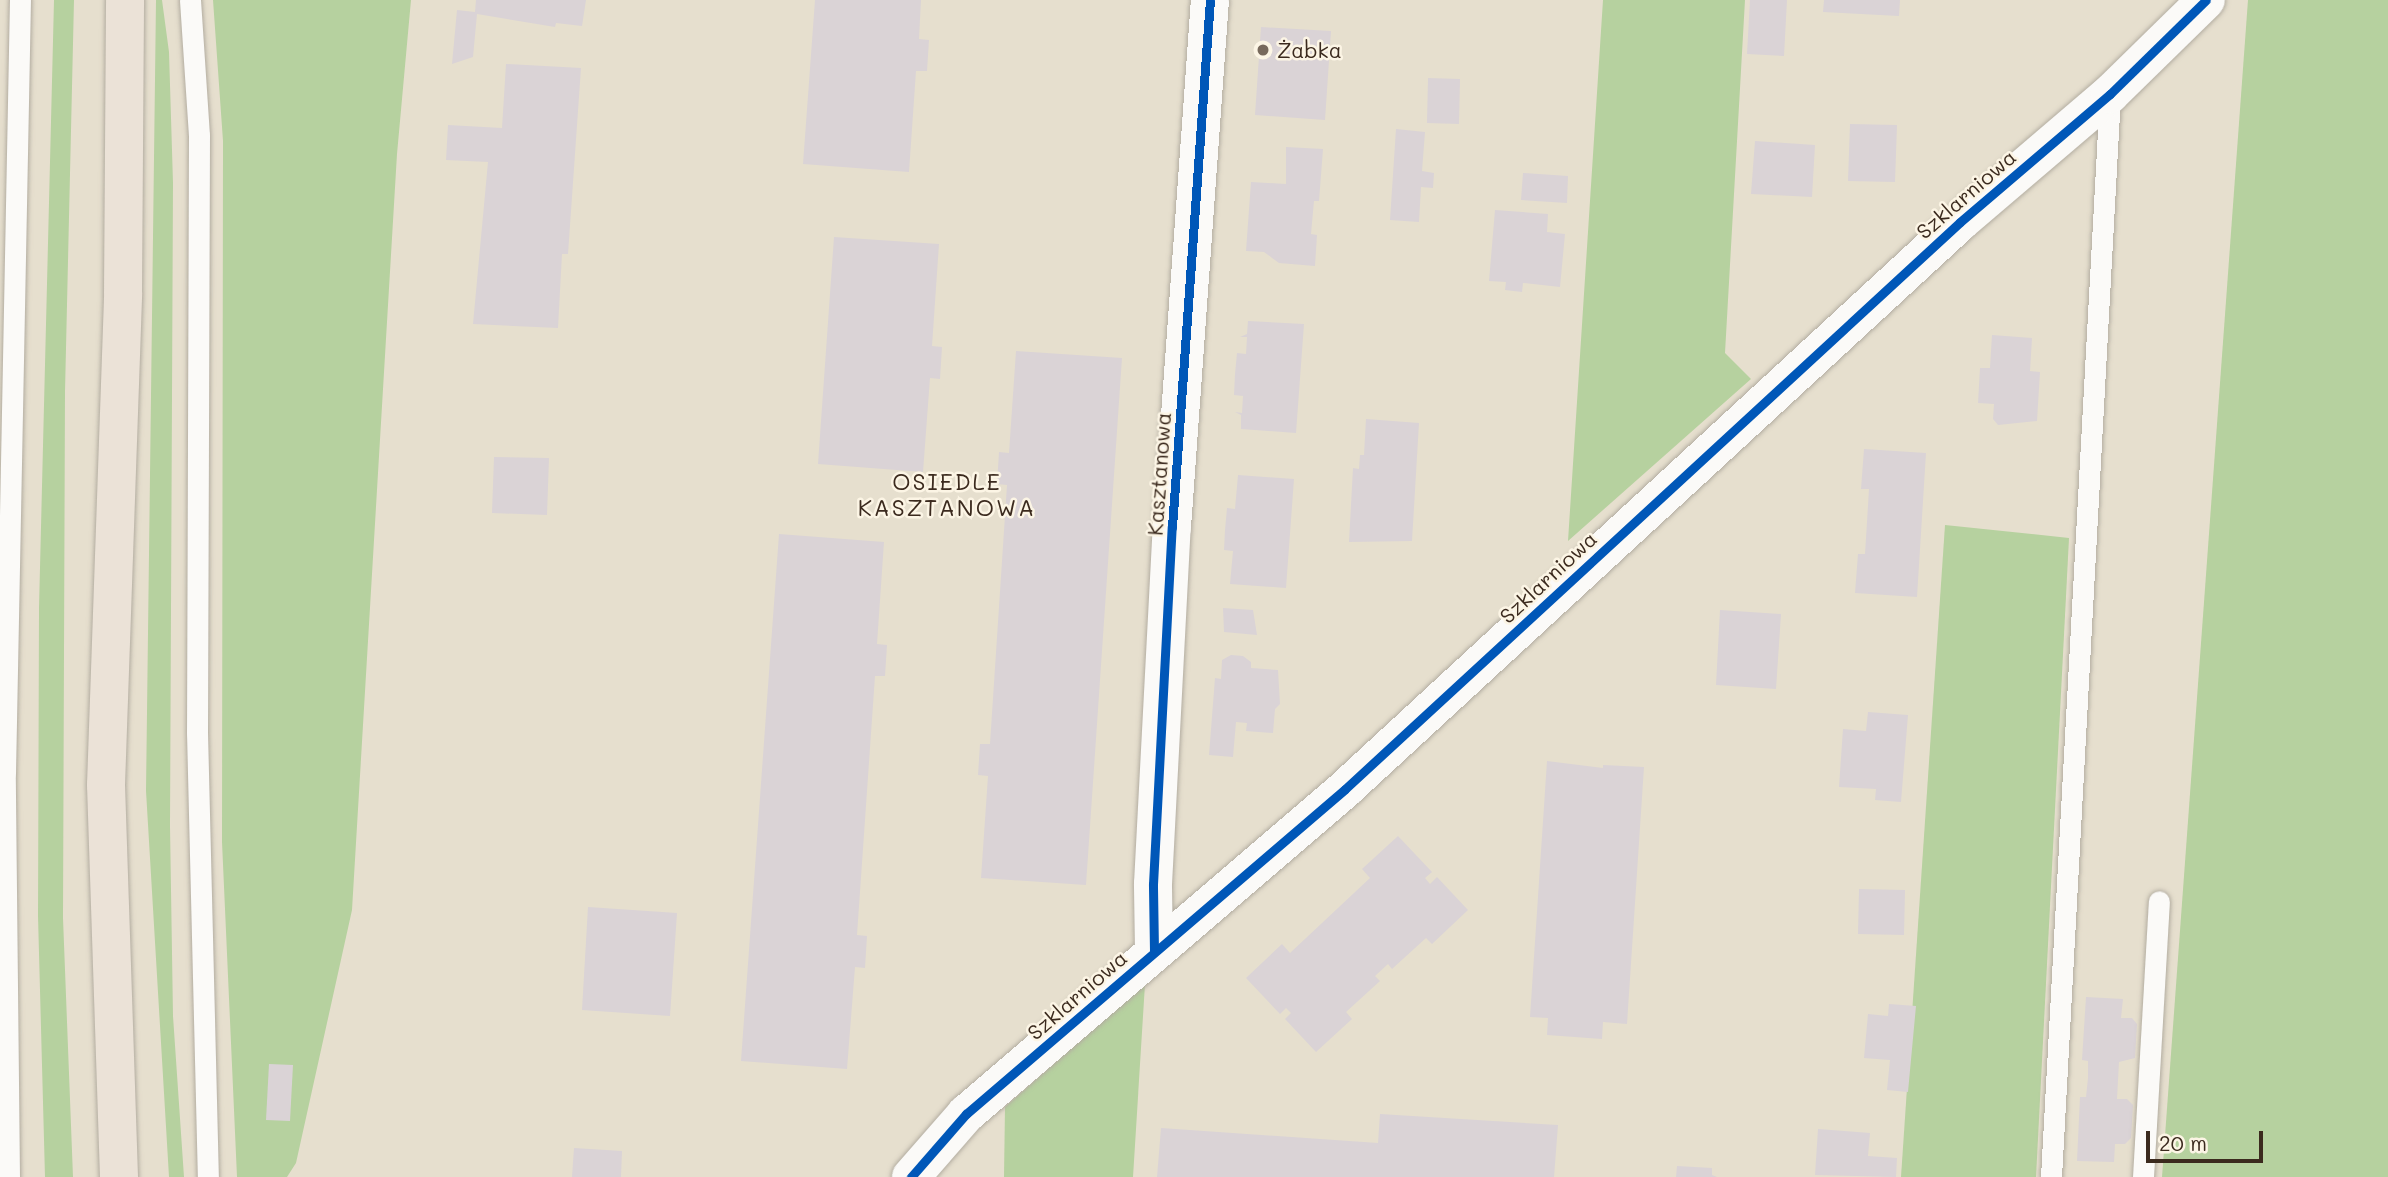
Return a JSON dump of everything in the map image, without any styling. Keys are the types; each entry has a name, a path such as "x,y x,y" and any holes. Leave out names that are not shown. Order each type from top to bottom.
{"highway":[{"path":"118,1177 106,785 123,293 125,0"}],"street":[{"name":"Kasztanowa","path":"1154,951 1153,884 1172,527 1210,0"},
{"name":"Szklarniowa","path":"911,1177 966,1114 1345,789 1959,222 2110,94 2206,0"}],"lane":[{"path":"9,1177 5,773 20,0"},
{"path":"190,0 199,135 197,732 208,1177"},
{"path":"2051,1177 2110,94"},
{"path":"2143,1177 2159,901"}],"green space":[{"path":"54,0 74,0 65,392 63,918 73,1177 45,1177 38,916 39,608"},
{"path":"156,0 162,0 169,52 173,183 170,826 173,1016 184,1177 169,1177 146,791"},
{"path":"213,0 411,0 397,154 352,910 296,1163 287,1177 237,1177 222,842 223,141"},
{"path":"1603,0 1745,0 1725,353 1751,379 1568,541"},
{"path":"2248,0 2388,0 2388,1177 2162,1177"},
{"path":"1945,525 2069,538 2036,1177 1901,1177"},
{"path":"1145,984 1133,1177 1004,1177 1005,1107"}],"building":[{"path":"476,0 586,0 582,26 556,23 555,27 477,14 473,57 452,64 457,10 475,12"},
{"path":"815,0 921,0 919,39 929,40 927,71 916,71 909,172 803,164"},
{"path":"1750,0 1787,0 1784,56 1747,54"},
{"path":"1824,0 1900,0 1899,16 1823,12"},
{"path":"1261,27 1331,31 1325,120 1255,115"},
{"path":"506,64 581,68 568,254 562,254 558,328 473,324 488,162 446,160 448,125 502,128"},
{"path":"1428,78 1460,79 1459,124 1427,123"},
{"path":"1850,124 1897,125 1895,182 1848,181"},
{"path":"1396,129 1425,132 1422,171 1434,173 1433,188 1421,187 1419,222 1390,220"},
{"path":"1755,141 1815,145 1812,197 1751,194"},
{"path":"1286,147 1323,149 1319,201 1314,201 1311,234 1317,235 1315,266 1279,263 1264,252 1246,251 1251,182 1286,184"},
{"path":"1523,173 1568,176 1567,203 1521,200"},
{"path":"1495,210 1548,214 1547,232 1565,234 1560,287 1523,283 1522,292 1505,290 1506,282 1489,281"},
{"path":"834,237 939,244 932,346 942,347 940,379 930,378 923,472 818,464"},
{"path":"1248,321 1304,324 1296,433 1241,429 1241,415 1235,412 1242,413 1243,396 1234,395 1235,374 1237,353 1246,354 1247,337 1240,337 1247,334"},
{"path":"1992,335 2032,338 2030,371 2040,372 2037,421 1998,425 1993,419 1994,404 1978,403 1980,368 1990,368"},
{"path":"1016,351 1122,358 1086,885 981,878 988,776 978,775 980,744 990,744 1007,485 997,484 999,452 1009,453"},
{"path":"1366,419 1419,423 1412,541 1349,542 1353,468 1359,469 1360,455 1364,455"},
{"path":"1864,449 1926,453 1917,597 1855,593 1858,554 1865,554 1869,489 1861,489"},
{"path":"494,457 549,458 547,515 492,513"},
{"path":"1238,475 1294,479 1286,588 1230,584 1233,551 1224,550 1225,530 1227,508 1235,509"},
{"path":"779,534 884,542 877,644 887,645 885,676 875,676 857,935 867,936 865,968 855,967 847,1069 741,1061"},
{"path":"1223,608 1253,610 1257,635 1224,632"},
{"path":"1720,610 1781,614 1776,689 1716,685"},
{"path":"1231,655 1243,656 1251,662 1251,668 1278,670 1280,704 1275,709 1273,733 1246,731 1247,723 1236,722 1233,757 1209,755 1215,678 1221,679 1222,660"},
{"path":"1868,712 1908,715 1901,802 1875,800 1876,789 1839,787 1843,729 1866,731"},
{"path":"1547,761 1603,768 1603,765 1644,767 1627,1024 1603,1022 1602,1039 1547,1035 1548,1018 1530,1017"},
{"path":"1398,836 1432,872 1425,878 1430,884 1437,877 1468,910 1432,944 1426,938 1392,969 1388,964 1375,976 1380,981 1346,1012 1352,1019 1316,1052 1285,1019 1291,1013 1286,1008 1280,1014 1246,978 1282,944 1290,953 1370,878 1362,869"},
{"path":"1859,889 1905,890 1904,935 1858,934"},
{"path":"588,907 677,913 670,1016 582,1010"},
{"path":"2086,997 2123,999 2121,1018 2132,1018 2137,1024 2135,1058 2119,1062 2117,1099 2127,1099 2133,1105 2131,1138 2125,1144 2115,1144 2114,1162 2077,1161 2080,1097 2086,1097 2088,1078 2088,1061 2082,1060"},
{"path":"1889,1004 1916,1006 1908,1092 1887,1090 1890,1060 1864,1058 1868,1014 1888,1016"},
{"path":"269,1064 293,1065 290,1121 266,1120"},
{"path":"1380,1114 1558,1125 1554,1177 1157,1177 1161,1128 1378,1143"},
{"path":"1818,1129 1870,1133 1868,1156 1897,1158 1896,1177 1815,1175"},
{"path":"574,1148 622,1151 621,1177 572,1177"},
{"path":"1677,1166 1712,1168 1712,1175 1717,1177 1676,1177"}],"cycle path":[{"path":"1154,951 1153,884 1172,527 1210,0"},
{"path":"911,1177 966,1114 1345,789 1960,222 2110,94 2206,0"}],"place":[{"name":"Żabka","path":"1263,50"}],"district":[{"name":"OSIEDLE KASZTANOWA","path":"947,494"}]}
